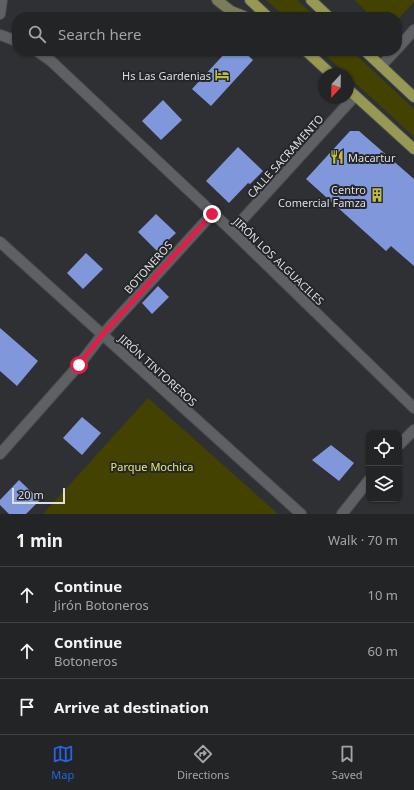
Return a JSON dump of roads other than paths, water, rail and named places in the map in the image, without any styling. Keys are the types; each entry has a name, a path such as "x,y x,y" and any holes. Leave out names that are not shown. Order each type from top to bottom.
{"main road":[{"path":"250,0 263,12"},
{"path":"311,0 324,12"},
{"path":"311,56 324,68"},
{"path":"370,56 414,97"},
{"path":"354,94 414,149"}],"street":[{"path":"0,14 2,0"},
{"path":"217,0 234,12"},
{"path":"402,43 414,30"},
{"path":"0,35 12,39"},
{"name":"JIRÓN LOS ALGUACILES","path":"44,56 232,231 414,408"},
{"path":"381,66 390,56"},
{"name":"CALLE SACRAMENTO","path":"232,231 342,104"},
{"name":"BOTONEROS","path":"0,454 79,365 102,335 212,214"},
{"name":"JIRÓN TINTOREROS","path":"0,242 301,514"},
{"path":"402,442 414,430"},
{"path":"342,514 366,484"}],"place":[{"name":"Hs Las Gardenias","path":"222,75"},
{"name":"Macartur","path":"337,157"},
{"name":"Centro Comercial Famza","path":"377,195"}],"park label":[{"name":"Parque Mochica","path":"152,466"}]}
